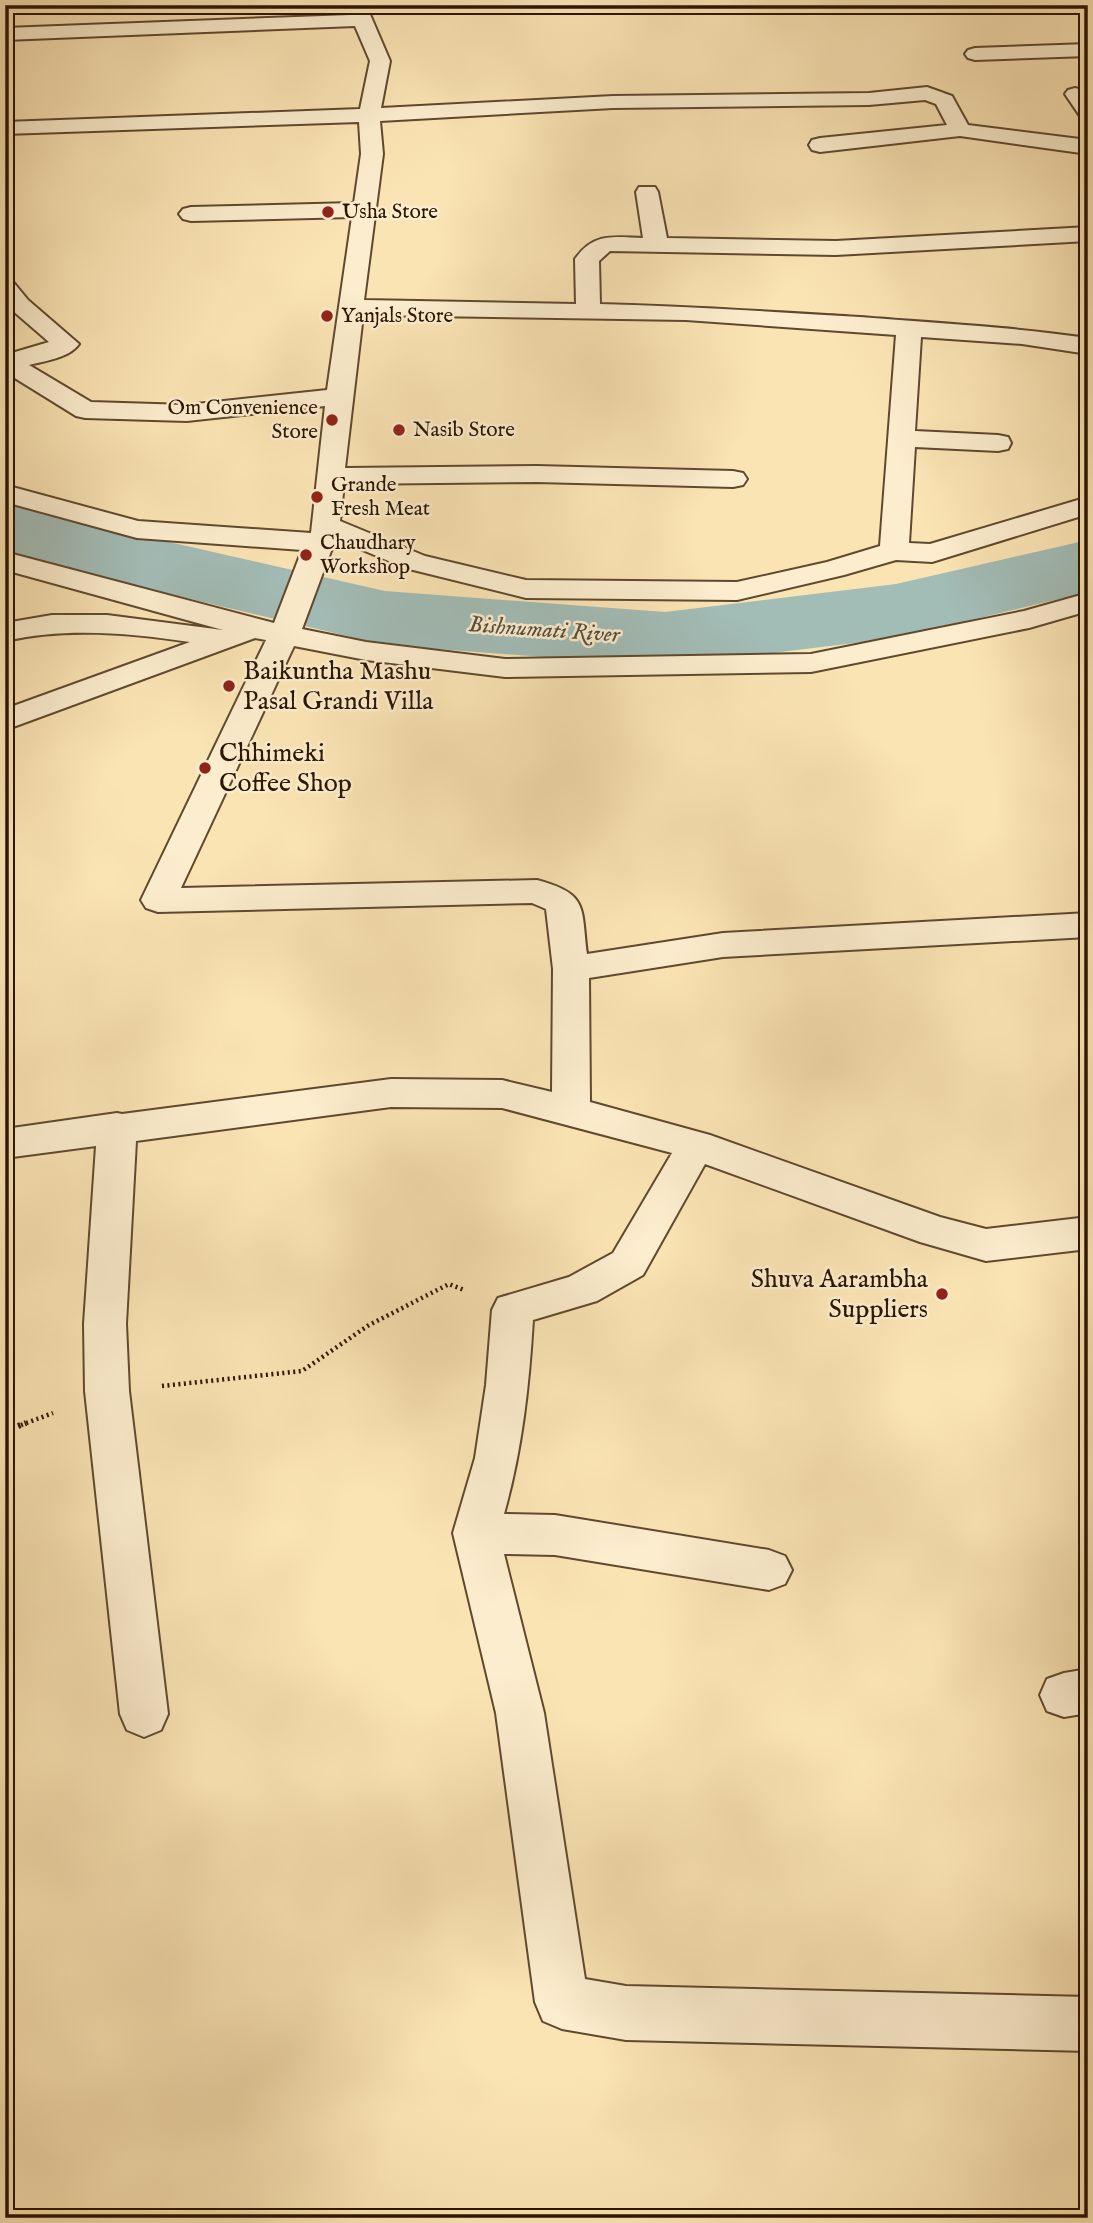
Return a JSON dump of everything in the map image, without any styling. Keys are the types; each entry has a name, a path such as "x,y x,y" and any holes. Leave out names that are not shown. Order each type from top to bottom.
{"street":[{"path":"5,34 360,13 380,61 369,115 372,154 323,538 287,629 168,874 158,900 537,891 563,904 571,969 571,1111"},
{"path":"975,54 1088,50"},
{"path":"5,128 369,115 613,102 869,99 926,93 945,100 960,130"},
{"path":"820,145 960,130 1088,147"},
{"path":"647,192 656,245"},
{"path":"191,214 365,210"},
{"path":"588,312 587,260 604,244 836,248 1088,234"},
{"path":"5,288 19,304 66,344 46,353 6,362"},
{"path":"352,307 686,313 1022,336 1088,346"},
{"path":"894,551 909,328"},
{"path":"6,362 85,410 187,413 339,397"},
{"path":"903,438 998,443"},
{"path":"333,476 537,474 733,480"},
{"path":"5,493 137,529 323,538 526,589 737,591 834,569 894,551 932,553 1088,505"},
{"path":"5,561 238,634"},
{"path":"5,632 29,625 70,624 238,634 287,629 366,651 505,668 811,663 1029,619 1088,602"},
{"path":"5,720 238,634"},
{"path":"571,969 723,945 1088,925"},
{"path":"5,1144 391,1093 502,1094 696,1146 934,1231 986,1245 1088,1233"},
{"path":"117,1128 105,1324 107,1391 144,1714"},
{"path":"696,1146 628,1264 582,1289 513,1310 508,1385 497,1458 476,1533 520,1713 562,2002 626,2013 1088,2024"},
{"path":"476,1533 555,1535 769,1570"}],"path":[{"path":"5,1432 107,1391 302,1371 369,1325 449,1284 513,1310"}],"waterway":[{"name":"Bishnumati River","path":"5,521 73,546 385,618 665,639 896,611 1088,566"}],"place":[{"name":"Usha Store","path":"328,212"},
{"name":"Yanjals Store","path":"327,316"},
{"name":"Om Convenience Store","path":"332,420"},
{"name":"Nasib Store","path":"399,430"},
{"name":"Grande Fresh Meat","path":"317,497"},
{"name":"Chaudhary Workshop","path":"306,555"},
{"name":"Baikuntha Mashu Pasal Grandi Villa","path":"229,686"},
{"name":"Chhimeki Coffee Shop","path":"205,768"},
{"name":"Shuva Aarambha Suppliers","path":"942,1294"}]}
